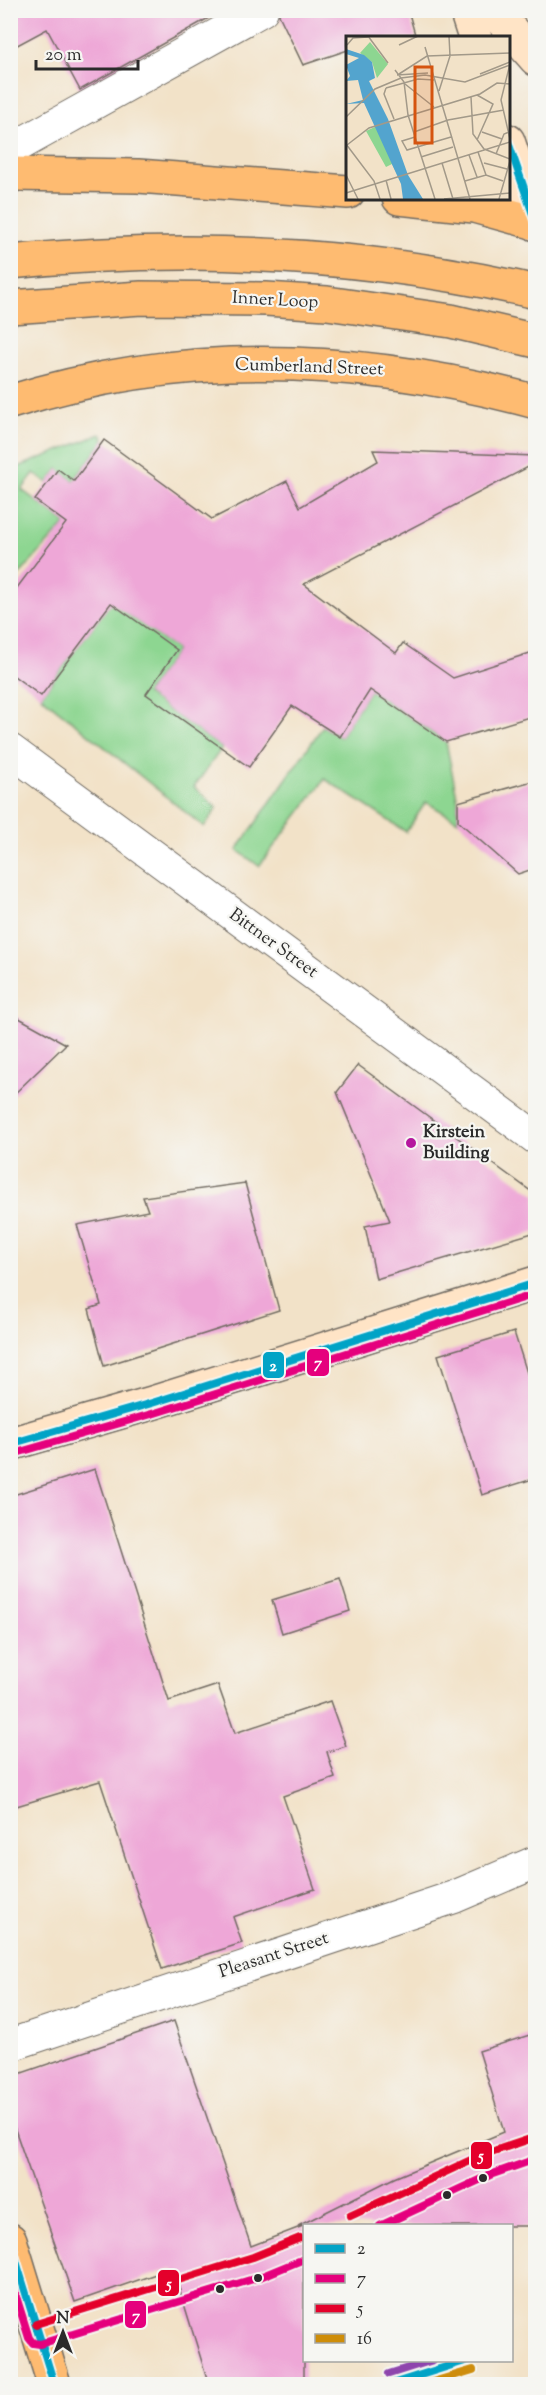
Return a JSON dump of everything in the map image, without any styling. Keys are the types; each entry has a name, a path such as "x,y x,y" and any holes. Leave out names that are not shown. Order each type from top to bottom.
{"main road":[{"path":"10,174 138,176 346,192"},
{"path":"416,200 474,207 535,223"},
{"path":"10,262 132,252 260,254 388,265 536,292"},
{"name":"Inner Loop","path":"10,307 141,298 327,303 451,321 536,340"},
{"name":"Cumberland Street","path":"10,402 84,382 146,372 269,363 330,365 390,371 487,388 536,402"},
{"path":"10,2240 54,2385"}],"street":[{"path":"10,150 262,10"},
{"path":"466,10 474,36"},
{"path":"493,10 536,58"},
{"path":"510,147 535,223"},
{"name":"Bittner Street","path":"10,750 536,1138"},
{"path":"10,1444 152,1403 536,1283"},
{"name":"Pleasant Street","path":"10,2045 454,1897 536,1862"}],"green space":[{"path":"101,434 104,440 74,481 58,469 48,483 34,473 22,490 66,523 11,584 11,470"},
{"path":"135,570 126,613 177,650 146,694 222,748 194,787 217,808 204,827 41,696"},
{"path":"370,690 446,742 458,802 458,821 426,802 406,832 325,779 259,866 237,850 323,726 340,737"}],"building":[{"path":"10,10 223,10 80,90 47,29 10,49"},
{"path":"280,10 408,10 415,36 346,36 346,51 303,65 279,15"},
{"path":"104,440 212,519 287,481 300,507 378,461 373,450 536,456 536,463 304,584 396,653 403,643 453,678 536,651 536,715 446,742 370,690 340,737 292,706 249,767 146,694 177,650 111,603 41,696 10,673 10,597 66,523 35,500 58,469 74,481"},
{"path":"536,780 536,868 518,874 458,821 458,802"},
{"path":"10,1013 66,1044 10,1098"},
{"name":"Kirstein Building","path":"358,1065 536,1195 536,1232 376,1279 365,1226 390,1221 337,1092"},
{"path":"245,1183 279,1310 104,1366 89,1309 101,1305 77,1225 148,1211 143,1197"},
{"path":"514,1332 536,1401 536,1478 482,1495 438,1355"},
{"path":"95,1469 169,1701 218,1685 235,1733 330,1701 346,1746 327,1752 335,1778 283,1796 315,1889 233,1917 242,1943 162,1969 100,1781 10,1808 10,1496"},
{"path":"340,1579 350,1611 282,1633 272,1600"},
{"path":"174,2021 251,2246 303,2226 304,2385 209,2385 173,2268 75,2302 10,2115 10,2077"},
{"path":"536,2033 536,2226 513,2226 513,2224 303,2224 303,2226 298,2226 394,2178 504,2132 479,2051"}],"transit line":[{"name":"2","path":"510,148 536,223"},
{"name":"2","path":"10,1444 152,1403 536,1283"},
{"name":"7","path":"13,1454 155,1413 536,1294"},
{"name":"5","path":"350,2216 482,2155 533,2138"},
{"name":"7","path":"384,2224 490,2175 536,2159"},
{"name":"5","path":"36,2324 253,2257 300,2238"},
{"name":"2","path":"10,2242 54,2384"},
{"name":"7","path":"10,2277 29,2338 33,2343 40,2344 260,2277 303,2259"},
{"path":"389,2374 427,2362"},
{"name":"2","path":"392,2384 462,2362"},
{"name":"16","path":"426,2384 473,2370"}],"place":[{"name":"Kirstein Building","path":"411,1143"}]}
